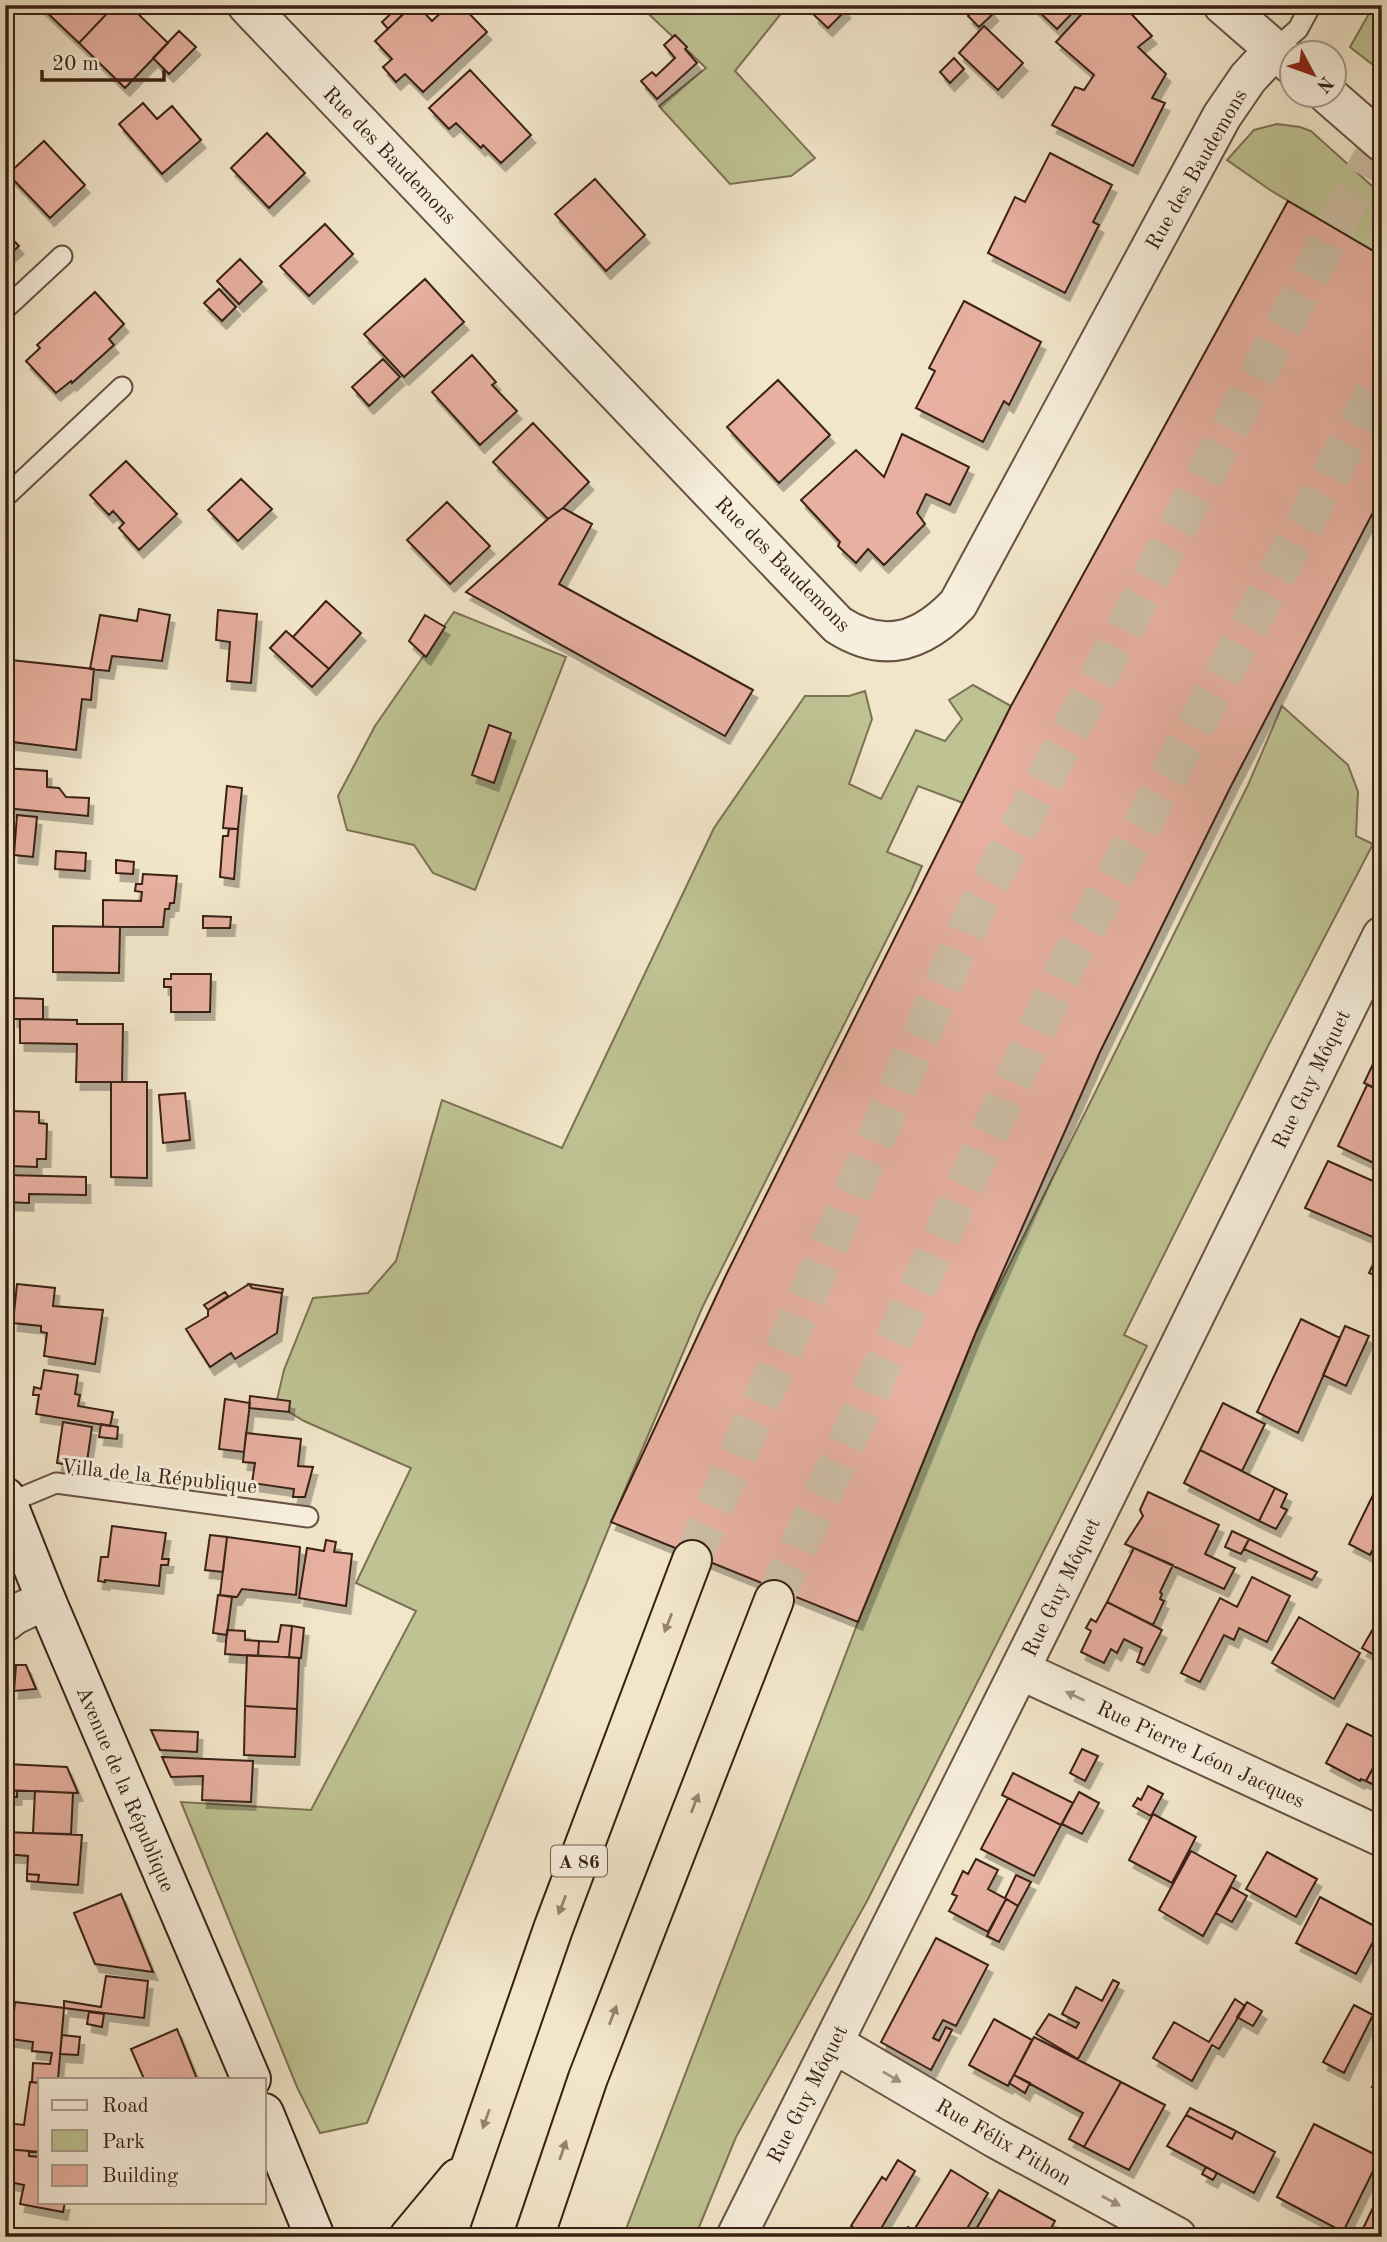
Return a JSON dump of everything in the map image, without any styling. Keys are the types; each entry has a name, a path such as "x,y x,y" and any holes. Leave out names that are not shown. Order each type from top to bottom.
{"highway":[{"name":"A 86","path":"446,2237 553,1929 692,1560"},
{"path":"537,2229 593,2065 774,1600"},
{"path":"409,2237 470,2163"}],"street":[{"name":"Rue des Baudemons","path":"247,5 838,625 853,635 874,640 914,638 940,623 958,604 1222,116 1248,78 1278,60"},
{"path":"1223,5 1278,53"},
{"path":"1343,108 1382,142"},
{"name":"Rue Guy Môquet","path":"736,2237 1020,1670 1382,936"},
{"name":"Avenue de la République","path":"7,1500 46,1600 251,2078"},
{"path":"5,1622 13,1615 46,1600"},
{"name":"Rue Pierre Léon Jacques","path":"1020,1670 1382,1837"},
{"name":"Rue Félix Pithon","path":"833,2043 995,2138 1177,2237"},
{"path":"266,2118 315,2237"}],"lane":[{"path":"1293,38 1311,5"},
{"path":"5,309 62,256"},
{"path":"5,497 122,387"},
{"name":"Villa de la République","path":"7,1500 56,1483 308,1517"}],"green space":[{"path":"639,5 788,5 735,71 815,158 791,176 730,184 659,106 706,68"},
{"path":"1374,5 1382,5 1382,55 1373,65 1350,47"},
{"path":"1277,124 1311,131 1382,195 1382,256 1270,190 1227,160 1254,130"},
{"path":"454,612 566,657 475,890 433,873 414,845 347,830 338,796 375,726"},
{"path":"973,685 1011,706 963,803 918,786 887,852 922,866 702,1308 608,1530 367,2123 320,2133 297,2087 181,1802 311,1810 416,1611 356,1583 411,1468 304,1421 276,1404 284,1370 313,1298 368,1293 396,1261 442,1100 562,1148 714,828 805,696 849,696 865,691 872,719 849,784 881,799 916,730 945,741 962,719 949,700"},
{"path":"1282,706 1348,765 1358,792 1356,836 1373,844 1269,1044 1124,1335 1147,1346 867,1901 736,2137 695,2237 623,2237 858,1622 976,1332 1248,785"}],"building":[{"path":"39,5 115,5 79,43"},
{"path":"115,5 129,5 168,43 125,88 79,43"},
{"path":"400,5 407,10 388,29 382,22"},
{"path":"413,5 417,5 432,21 449,5 461,5 487,32 423,92 405,74 396,82 383,67 392,59 375,41"},
{"path":"823,5 841,5 846,10 828,28 814,15"},
{"path":"979,5 987,5 994,13 979,27 968,16"},
{"path":"1032,5 1080,5 1057,29"},
{"path":"1090,5 1123,5 1152,36 1138,47 1166,74 1152,98 1165,103 1133,166 1052,125 1075,87 1084,90 1094,75 1056,42"},
{"path":"984,26 1023,63 998,90 959,53"},
{"path":"179,31 196,47 169,74 153,58"},
{"path":"675,35 697,63 657,99 641,81 652,72 656,76 675,58 664,45"},
{"path":"954,58 964,69 950,83 940,72"},
{"path":"470,70 531,135 501,163 456,123 449,129 429,108"},
{"path":"143,103 157,119 172,106 201,140 162,174 119,124"},
{"path":"267,133 305,173 269,208 231,168"},
{"path":"44,141 85,185 50,218 8,174"},
{"path":"1050,153 1112,185 1093,222 1099,225 1065,293 988,253 1015,197 1025,202"},
{"path":"595,179 645,235 606,271 555,214"},
{"path":"1288,201 1382,256 1382,495 1230,788 1100,1052 976,1332 858,1622 611,1522 727,1273 1011,706"},
{"path":"325,224 353,254 309,296 280,266"},
{"path":"5,232 19,246 5,259"},
{"path":"240,259 262,282 239,304 217,281"},
{"path":"425,279 464,322 404,377 364,334"},
{"path":"219,289 236,307 222,321 204,303"},
{"path":"95,292 124,324 109,339 114,345 72,383 71,381 56,393 26,361 40,348 37,345"},
{"path":"964,301 1041,342 1009,405 1004,401 983,442 916,408 935,371 929,368"},
{"path":"472,355 496,382 492,385 517,411 480,445 432,392"},
{"path":"383,359 400,377 369,406 352,387"},
{"path":"778,380 830,435 779,483 727,427"},
{"path":"533,423 589,482 548,519 493,462"},
{"path":"902,434 969,467 950,505 926,494 917,513 925,524 884,565 868,549 856,563 838,546 840,542 801,500 856,450 884,477"},
{"path":"126,461 177,514 139,550 119,528 124,523 113,511 109,515 90,495"},
{"path":"241,479 272,509 238,541 208,510"},
{"path":"447,502 490,546 450,584 407,540"},
{"path":"563,508 592,524 559,584 753,690 725,736 466,592"},
{"path":"326,601 361,633 329,669 293,637"},
{"path":"139,609 170,615 162,661 112,656 109,671 90,669 100,615 137,621"},
{"path":"218,610 257,614 251,683 227,681 230,642 216,640"},
{"path":"425,615 445,627 426,657 409,641"},
{"path":"286,631 329,669 312,687 270,648"},
{"path":"11,660 94,669 91,700 82,699 76,750 5,741 5,709"},
{"path":"489,725 511,733 494,783 472,775"},
{"path":"5,768 47,771 47,787 59,788 66,797 89,798 88,816 5,808"},
{"path":"227,786 242,788 238,829 223,828"},
{"path":"17,815 37,817 33,857 14,855"},
{"path":"229,829 238,829 234,879 220,877 223,836 228,836"},
{"path":"56,851 86,853 85,871 55,869"},
{"path":"116,860 134,862 133,874 116,873"},
{"path":"143,874 177,876 174,903 170,903 169,909 165,909 163,927 103,927 103,900 141,901 142,892 135,891 136,884 142,884"},
{"path":"203,916 231,917 230,928 203,928"},
{"path":"53,926 120,927 119,973 53,972"},
{"path":"171,974 211,974 210,1012 171,1012 171,987 164,987 164,979 171,979"},
{"path":"13,998 43,999 43,1019 13,1019"},
{"path":"20,1019 77,1020 77,1024 123,1024 122,1082 76,1082 77,1044 20,1043"},
{"path":"1382,1045 1382,1091 1364,1083"},
{"path":"111,1082 147,1082 147,1178 111,1177"},
{"path":"1367,1085 1382,1091 1382,1167 1338,1146"},
{"path":"185,1093 190,1140 163,1143 159,1095"},
{"path":"12,1111 39,1112 39,1123 47,1124 46,1159 37,1159 37,1167 10,1166"},
{"path":"1328,1161 1382,1185 1382,1241 1305,1208"},
{"path":"5,1175 86,1177 86,1195 29,1194 29,1203 5,1202"},
{"path":"1382,1245 1382,1278 1369,1273"},
{"path":"17,1284 55,1288 53,1306 103,1310 95,1364 44,1356 47,1333 41,1332 41,1326 13,1323"},
{"path":"249,1284 252,1288 282,1293 277,1333 235,1359 231,1353 210,1367 186,1329 208,1316 208,1310"},
{"path":"249,1284 283,1289 282,1293 252,1288"},
{"path":"225,1292 228,1296 208,1310 204,1305"},
{"path":"1301,1319 1340,1338 1298,1433 1257,1412"},
{"path":"1345,1326 1369,1336 1346,1386 1323,1375"},
{"path":"44,1370 78,1375 75,1394 80,1395 78,1406 113,1412 110,1426 36,1414 39,1395 33,1395 34,1387 41,1389"},
{"path":"250,1396 290,1401 289,1412 249,1408"},
{"path":"225,1399 250,1403 244,1452 219,1449"},
{"path":"1223,1403 1265,1424 1242,1471 1200,1450"},
{"path":"63,1422 92,1427 86,1468 57,1463"},
{"path":"101,1424 118,1427 117,1439 99,1437"},
{"path":"246,1433 301,1439 298,1466 313,1467 305,1497 293,1497 294,1489 252,1483 255,1463 243,1462"},
{"path":"1200,1450 1275,1488 1259,1521 1184,1483"},
{"path":"1275,1488 1287,1494 1281,1507 1287,1510 1276,1529 1259,1521"},
{"path":"1148,1492 1219,1525 1205,1554 1235,1568 1224,1589 1125,1544 1143,1516 1140,1510"},
{"path":"1373,1495 1382,1499 1382,1532 1370,1555 1349,1544"},
{"path":"112,1526 166,1533 162,1559 169,1559 168,1565 161,1565 159,1586 98,1581 101,1557 108,1557"},
{"path":"1232,1531 1249,1539 1241,1554 1225,1547"},
{"path":"210,1535 227,1537 223,1572 205,1570"},
{"path":"227,1537 300,1547 296,1595 242,1589 237,1597 220,1595"},
{"path":"1249,1539 1317,1572 1312,1580 1244,1549"},
{"path":"326,1540 336,1542 334,1552 352,1554 346,1606 299,1598 307,1548 324,1551"},
{"path":"1134,1548 1173,1565 1160,1592 1160,1599 1164,1601 1153,1625 1107,1602"},
{"path":"1252,1577 1290,1596 1267,1642 1239,1628 1234,1640 1224,1635 1200,1682 1181,1673 1220,1598 1237,1607"},
{"path":"218,1595 232,1597 227,1635 213,1633"},
{"path":"1107,1602 1162,1630 1144,1665 1137,1662 1142,1648 1124,1639 1117,1653 1111,1649 1104,1663 1081,1652 1091,1631 1086,1628 1091,1619 1096,1622"},
{"path":"1382,1613 1382,1650 1378,1657 1362,1648"},
{"path":"1299,1617 1360,1653 1334,1699 1272,1663"},
{"path":"281,1625 292,1626 289,1657 258,1656 259,1641 278,1642"},
{"path":"292,1626 304,1628 301,1658 289,1657"},
{"path":"227,1630 245,1631 245,1640 259,1641 258,1656 225,1654"},
{"path":"247,1655 299,1658 297,1709 245,1706"},
{"path":"16,1665 26,1665 36,1689 14,1691"},
{"path":"245,1706 297,1709 295,1757 244,1755"},
{"path":"1347,1724 1380,1740 1382,1738 1382,1751 1366,1781 1360,1781 1326,1763"},
{"path":"151,1730 198,1732 197,1752 160,1750"},
{"path":"1082,1749 1098,1756 1085,1781 1070,1773"},
{"path":"1382,1751 1382,1789 1366,1781"},
{"path":"162,1757 253,1761 251,1802 202,1800 203,1776 171,1777"},
{"path":"7,1764 67,1767 78,1793 5,1790"},
{"path":"1013,1773 1073,1803 1061,1825 1002,1795"},
{"path":"1148,1786 1163,1794 1151,1816 1133,1806 1138,1798 1141,1800"},
{"path":"10,1790 17,1791 17,1797 10,1797"},
{"path":"35,1791 73,1793 71,1834 33,1833"},
{"path":"1079,1792 1099,1803 1082,1834 1062,1824"},
{"path":"1008,1798 1061,1825 1034,1876 981,1849"},
{"path":"1153,1814 1196,1837 1172,1883 1129,1860"},
{"path":"5,1832 82,1835 78,1885 38,1882 39,1875 27,1874 28,1856 5,1854"},
{"path":"1191,1851 1236,1876 1203,1936 1159,1910"},
{"path":"1267,1852 1317,1879 1296,1917 1246,1889"},
{"path":"976,1859 998,1870 988,1889 1006,1899 988,1932 949,1911 957,1896 952,1894 963,1871 968,1874"},
{"path":"27,1874 39,1875 38,1882 27,1881"},
{"path":"1016,1875 1031,1882 1018,1906 1005,1898"},
{"path":"1231,1887 1247,1896 1232,1922 1216,1913"},
{"path":"121,1894 153,1972 95,1964 74,1913"},
{"path":"1320,1897 1380,1929 1356,1974 1296,1943"},
{"path":"1006,1899 1018,1906 999,1942 987,1936"},
{"path":"936,1938 988,1965 956,2026 943,2020 933,2038 939,2041 946,2027 952,2030 931,2070 881,2042"},
{"path":"106,1976 148,1981 144,2018 64,2008 64,2001 101,2007"},
{"path":"1382,1977 1382,1996 1374,1992"},
{"path":"1113,1980 1119,1983 1078,2059 1036,2034 1049,2014 1076,2028 1079,2023 1062,2014 1076,1987 1102,2001"},
{"path":"1235,1999 1245,2006 1219,2049 1212,2045 1192,2081 1153,2058 1174,2022 1209,2042"},
{"path":"15,2002 64,2008 58,2078 38,2078 38,2083 32,2082 33,2063 50,2064 52,2053 32,2051 33,2042 11,2039"},
{"path":"1247,2002 1262,2011 1253,2026 1237,2017"},
{"path":"1354,2005 1373,2015 1344,2073 1323,2062"},
{"path":"89,2012 104,2014 102,2027 87,2024"},
{"path":"994,2019 1032,2040 1008,2086 969,2065"},
{"path":"177,2029 197,2078 144,2078 131,2049"},
{"path":"62,2035 80,2037 78,2055 60,2054"},
{"path":"1034,2037 1121,2082 1084,2147 1069,2139 1083,2113 1014,2075"},
{"path":"1382,2069 1382,2092 1372,2087"},
{"path":"1014,2075 1030,2083 1025,2093 1009,2083"},
{"path":"30,2082 38,2083 38,2152 5,2149 5,2123 24,2125"},
{"path":"1121,2082 1165,2105 1129,2170 1084,2147"},
{"path":"1190,2108 1236,2131 1232,2139 1186,2115"},
{"path":"1186,2115 1232,2139 1236,2131 1275,2152 1254,2193 1167,2146"},
{"path":"1314,2124 1380,2157 1343,2232 1277,2197"},
{"path":"5,2149 29,2151 29,2156 38,2157 38,2204 65,2204 63,2212 20,2204 24,2185 5,2181"},
{"path":"898,2160 915,2171 876,2237 852,2237 856,2229 851,2226 882,2177 886,2180"},
{"path":"1206,2167 1217,2173 1213,2180 1202,2174"},
{"path":"951,2170 988,2193 962,2237 902,2237 908,2227 914,2230"},
{"path":"999,2190 1055,2221 1046,2237 985,2237 975,2231"},
{"path":"1380,2193 1382,2237 1359,2237"}],"tunnel":[{"path":"692,1560 973,915 1382,139"},
{"path":"774,1600 1066,966 1382,379"}]}
